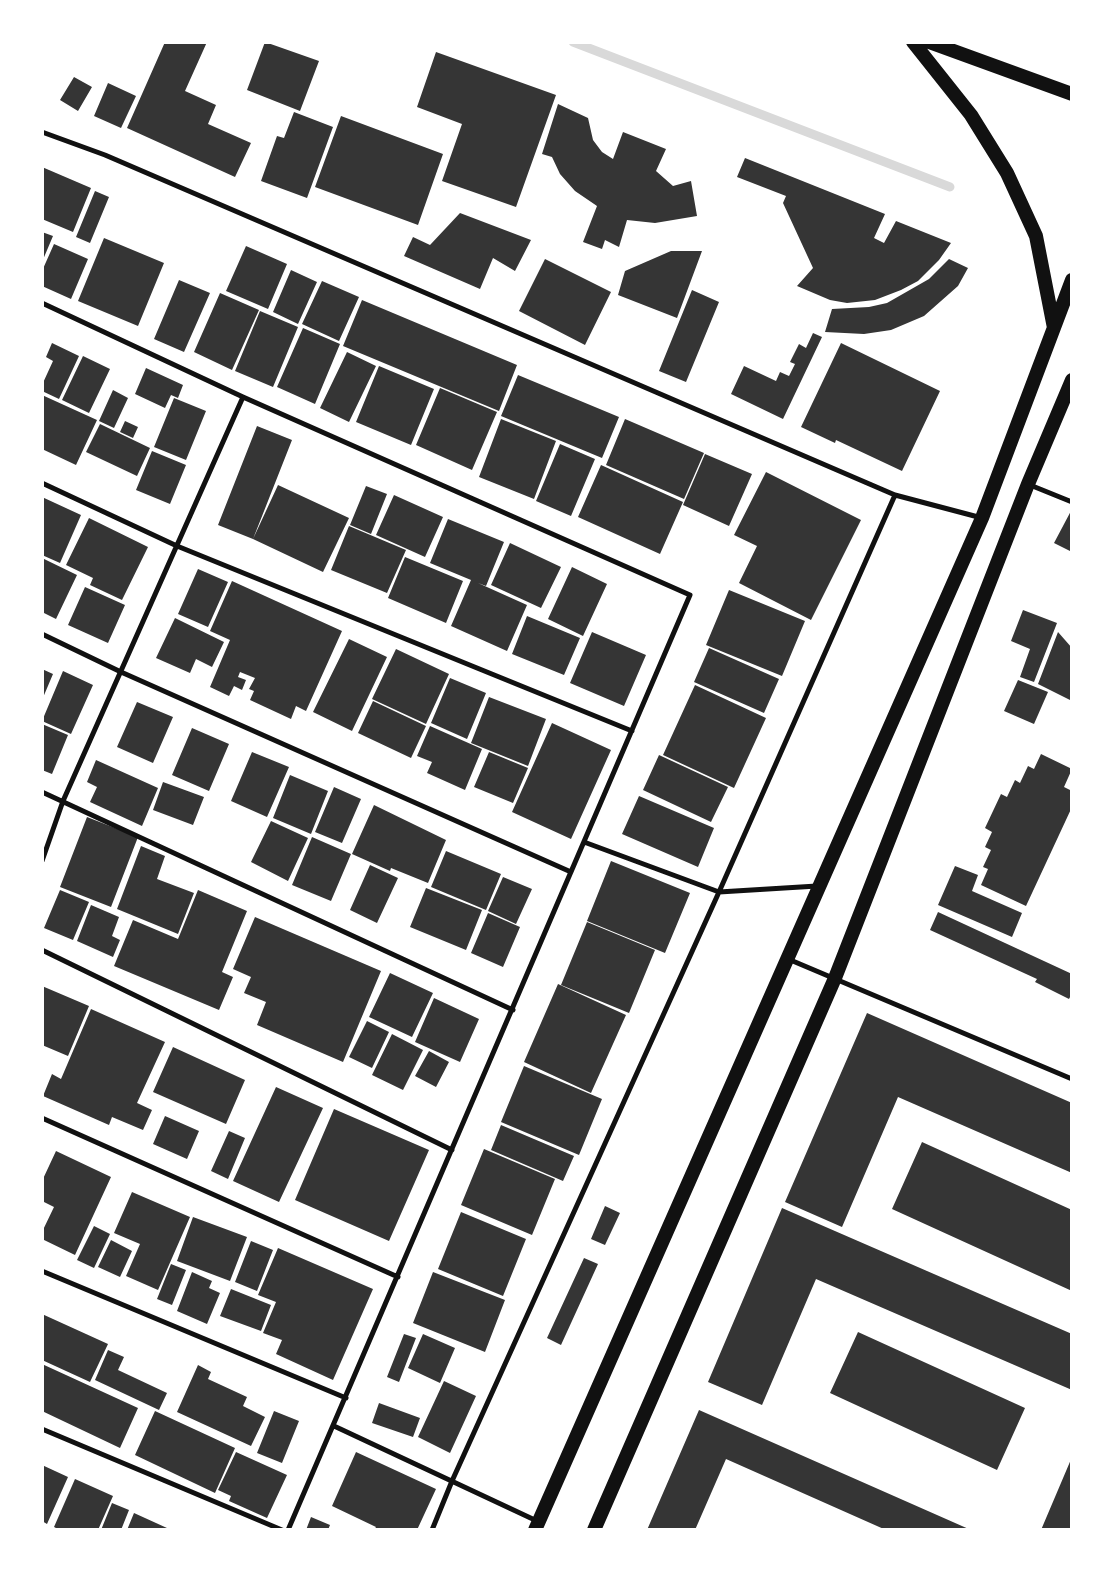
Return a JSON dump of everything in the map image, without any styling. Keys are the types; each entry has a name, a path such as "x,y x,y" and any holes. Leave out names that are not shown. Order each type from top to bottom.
{"main road":[{"path":"913,42 971,115 1007,173 1036,236 1054,328"},
{"path":"929,42 1072,94"},
{"path":"537,1526 982,517 1072,279"},
{"path":"594,1530 835,978 1028,484 1072,380"}],"lane":[{"path":"42,132 131,166 895,495 982,517"},
{"path":"42,303 243,397 690,595 288,1530"},
{"path":"42,861 63,801 243,397"},
{"path":"42,483 177,546 632,731"},
{"path":"1028,484 1072,502"},
{"path":"432,1530 895,495"},
{"path":"42,634 121,672 571,872"},
{"path":"42,792 513,1010"},
{"path":"584,842 719,892 819,886"},
{"path":"42,950 452,1150"},
{"path":"787,958 1072,1079"},
{"path":"42,1118 398,1277"},
{"path":"42,1271 346,1398"},
{"path":"334,1426 452,1481 537,1526"},
{"path":"42,1429 282,1530"}],"building":[{"path":"165,42 207,42 185,91 216,105 208,124 251,143 235,177 127,128"},
{"path":"265,42 319,61 300,111 247,90"},
{"path":"436,52 556,95 516,207 442,181 462,124 417,107"},
{"path":"74,77 92,87 78,111 60,100"},
{"path":"108,83 136,96 121,128 94,116"},
{"path":"558,104 588,118 593,140 602,152 613,159 623,132 666,149 656,171 673,186 691,181 697,216 655,223 627,220 619,247 605,240 602,249 583,242 597,206 575,191 560,174 552,157 542,154"},
{"path":"294,112 333,127 307,198 261,181 277,136 284,138"},
{"path":"341,116 443,154 418,225 315,187"},
{"path":"745,158 885,214 874,238 884,243 896,221 951,243 918,281 901,290 875,300 847,303 830,300 797,286 813,268 783,203 786,196 737,177"},
{"path":"42,167 91,188 73,232 42,219"},
{"path":"95,191 109,197 90,243 76,237"},
{"path":"460,213 531,240 515,271 493,258 480,289 404,256 413,237 430,245"},
{"path":"42,232 53,236 42,262"},
{"path":"104,238 164,263 138,326 78,301"},
{"path":"54,244 88,259 71,299 42,286 42,271"},
{"path":"246,246 287,264 268,309 226,291"},
{"path":"671,251 702,251 677,318 618,295 625,271"},
{"path":"545,259 611,292 585,345 519,311"},
{"path":"949,259 968,268 958,286 924,316 891,330 864,334 825,332 832,309 887,303 929,279"},
{"path":"291,270 317,282 298,324 273,312"},
{"path":"179,280 210,293 184,352 154,339"},
{"path":"322,281 359,297 339,341 302,324"},
{"path":"692,290 719,302 686,382 659,371"},
{"path":"220,293 259,310 232,370 194,352"},
{"path":"362,300 517,365 499,411 343,346"},
{"path":"260,311 298,327 273,387 235,371"},
{"path":"303,328 340,344 315,404 277,387"},
{"path":"813,333 822,337 783,419 731,394 744,366 776,381 780,372 789,376 795,364 790,362 799,344 806,348"},
{"path":"52,343 79,356 59,399 42,391 53,361 46,357"},
{"path":"841,343 940,391 902,471 801,427"},
{"path":"347,352 376,366 349,422 320,408"},
{"path":"83,356 110,369 89,413 62,400"},
{"path":"379,366 434,389 411,445 356,422"},
{"path":"146,368 183,385 178,398 171,395 165,408 135,394"},
{"path":"518,375 619,417 602,458 501,416"},
{"path":"440,388 497,412 472,470 416,445"},
{"path":"113,390 128,398 114,428 99,421"},
{"path":"42,395 97,420 76,465 42,449"},
{"path":"174,398 206,411 186,460 154,447"},
{"path":"501,419 556,441 534,499 479,477"},
{"path":"625,419 704,453 684,499 606,465"},
{"path":"125,421 138,427 133,438 120,432"},
{"path":"100,424 150,448 137,476 86,452"},
{"path":"257,426 292,440 253,539 218,525"},
{"path":"560,444 595,459 571,516 536,501"},
{"path":"152,451 186,465 170,504 136,490"},
{"path":"705,454 752,474 729,526 683,505"},
{"path":"601,465 683,502 660,554 578,517"},
{"path":"766,472 861,520 811,620 739,583 757,546 734,535"},
{"path":"278,485 349,518 323,572 253,539"},
{"path":"366,486 387,494 371,534 350,525"},
{"path":"394,495 443,517 425,557 376,535"},
{"path":"42,497 81,515 60,563 42,555"},
{"path":"1072,509 1072,552 1054,543"},
{"path":"89,518 148,547 122,600 90,585 93,578 66,565"},
{"path":"448,519 504,542 486,586 478,583 527,605 507,651 451,626 471,580 430,563"},
{"path":"349,526 406,550 387,593 331,570"},
{"path":"510,543 561,567 541,608 491,585"},
{"path":"405,557 463,581 446,623 388,598"},
{"path":"42,558 77,575 56,619 42,612"},
{"path":"572,567 607,584 583,636 548,619"},
{"path":"198,569 228,582 208,627 178,614"},
{"path":"232,581 342,631 306,711 296,706 291,719 250,700 254,691 249,689 255,678 240,672 238,677 246,680 242,690 234,686 229,696 210,687 230,640 210,631"},
{"path":"85,587 125,605 108,643 68,625"},
{"path":"729,590 805,621 782,676 706,645"},
{"path":"1023,610 1057,623 1034,682 1020,677 1030,649 1011,641"},
{"path":"527,616 580,638 564,675 512,654"},
{"path":"175,618 224,642 212,667 196,659 190,673 156,658"},
{"path":"592,632 646,655 624,706 570,683"},
{"path":"1058,632 1072,648 1072,701 1038,684"},
{"path":"349,639 387,657 352,731 313,712"},
{"path":"709,648 779,679 764,713 694,682"},
{"path":"396,649 449,674 426,724 372,699"},
{"path":"42,669 53,674 42,700"},
{"path":"63,671 93,685 71,734 42,721"},
{"path":"450,678 486,693 467,739 431,723"},
{"path":"1018,680 1048,692 1034,724 1004,711"},
{"path":"695,685 766,718 734,788 663,755"},
{"path":"489,697 546,719 528,766 471,743"},
{"path":"373,701 426,726 411,758 358,733"},
{"path":"137,702 173,717 153,763 117,747"},
{"path":"552,723 611,750 571,839 512,812"},
{"path":"42,724 68,735 52,774 42,770"},
{"path":"430,726 482,749 465,790 427,773 432,762 417,756"},
{"path":"192,728 229,744 209,791 172,775"},
{"path":"252,752 289,767 267,817 231,801"},
{"path":"489,752 528,768 513,803 474,787"},
{"path":"1041,754 1072,769 1064,787 1072,791 1072,807 1026,906 981,885 988,869 983,867 991,850 985,847 992,832 985,828 1001,794 1007,797 1015,780 1020,783 1028,766 1034,769"},
{"path":"659,755 728,787 711,822 643,790"},
{"path":"96,760 158,788 142,826 90,802 97,787 87,782"},
{"path":"290,775 328,791 311,834 273,818"},
{"path":"163,782 204,797 193,825 153,810"},
{"path":"334,787 361,799 342,843 315,832"},
{"path":"639,796 714,828 698,867 622,834"},
{"path":"374,805 446,840 428,883 391,868 390,871 352,854"},
{"path":"87,817 138,837 111,907 60,887"},
{"path":"271,821 308,838 288,881 251,862"},
{"path":"312,837 351,854 331,901 292,885"},
{"path":"141,846 165,856 157,879 194,893 178,934 117,909"},
{"path":"446,851 501,874 486,910 431,887"},
{"path":"611,861 690,893 665,953 587,921"},
{"path":"370,865 398,878 377,923 350,910"},
{"path":"955,866 978,875 972,891 1022,913 1012,937 938,905"},
{"path":"503,877 532,889 516,924 488,911"},
{"path":"426,888 482,910 466,950 410,927"},
{"path":"60,890 89,902 73,940 44,928"},
{"path":"198,890 247,911 222,972 233,977 219,1010 114,966 133,920 178,939"},
{"path":"91,905 119,917 112,936 120,940 113,957 77,941"},
{"path":"938,912 1072,974 1072,993 1069,999 1035,982 1037,979 930,930"},
{"path":"488,913 520,927 503,967 471,953"},
{"path":"255,917 381,971 343,1062 257,1025 266,1002 244,993 251,977 233,969"},
{"path":"587,922 655,950 629,1013 561,985"},
{"path":"390,973 433,993 412,1037 369,1017"},
{"path":"558,984 626,1015 591,1093 524,1062"},
{"path":"42,986 89,1006 68,1056 42,1045"},
{"path":"434,998 479,1019 460,1062 415,1042"},
{"path":"91,1009 165,1042 137,1103 152,1110 143,1130 112,1117 109,1125 43,1096 52,1074 61,1079"},
{"path":"867,1013 1072,1103 1072,1173 898,1097 842,1227 785,1202"},
{"path":"367,1021 389,1032 372,1068 349,1057"},
{"path":"392,1034 423,1050 403,1090 372,1075"},
{"path":"173,1047 245,1080 226,1124 153,1092"},
{"path":"429,1051 449,1062 436,1087 415,1076"},
{"path":"524,1066 602,1099 579,1155 501,1122"},
{"path":"276,1087 323,1108 279,1202 233,1181"},
{"path":"334,1109 429,1150 389,1241 295,1200"},
{"path":"165,1116 199,1131 187,1159 153,1144"},
{"path":"501,1125 574,1156 563,1181 491,1150"},
{"path":"229,1131 245,1138 228,1179 211,1171"},
{"path":"922,1142 1072,1210 1072,1291 892,1209"},
{"path":"484,1149 555,1179 532,1235 461,1205"},
{"path":"56,1151 111,1177 75,1255 42,1239 42,1232 54,1207 42,1201 42,1181"},
{"path":"132,1192 190,1217 158,1290 126,1276 140,1244 114,1233"},
{"path":"605,1206 620,1213 605,1245 591,1239"},
{"path":"782,1208 1072,1334 1072,1390 816,1279 762,1405 708,1382"},
{"path":"461,1212 526,1239 503,1296 438,1269"},
{"path":"193,1217 247,1237 230,1281 177,1261"},
{"path":"94,1226 110,1234 94,1268 77,1260"},
{"path":"111,1240 132,1251 120,1277 98,1267"},
{"path":"251,1241 273,1250 257,1291 235,1282"},
{"path":"278,1248 373,1289 333,1380 276,1354 282,1340 263,1333 276,1302 258,1295"},
{"path":"584,1258 598,1264 561,1345 547,1338"},
{"path":"171,1264 186,1270 172,1305 157,1299"},
{"path":"192,1272 212,1281 209,1288 220,1293 207,1324 177,1311"},
{"path":"433,1272 505,1300 485,1352 413,1323"},
{"path":"231,1289 271,1305 261,1331 220,1316"},
{"path":"42,1314 108,1344 90,1382 42,1360"},
{"path":"858,1332 1025,1408 997,1470 830,1393"},
{"path":"404,1334 416,1338 399,1382 387,1377"},
{"path":"423,1334 455,1348 440,1383 408,1368"},
{"path":"108,1350 124,1357 118,1370 167,1393 159,1410 95,1380"},
{"path":"42,1364 138,1408 120,1448 42,1411"},
{"path":"198,1365 211,1372 208,1379 247,1397 243,1406 265,1417 251,1446 177,1412"},
{"path":"444,1381 476,1396 450,1453 418,1437"},
{"path":"379,1403 420,1418 413,1437 372,1423"},
{"path":"699,1410 971,1530 886,1530 726,1459 695,1530 647,1530"},
{"path":"155,1411 235,1448 215,1493 135,1455"},
{"path":"274,1411 299,1421 282,1463 257,1453"},
{"path":"236,1452 287,1475 267,1518 229,1501 231,1496 218,1490"},
{"path":"356,1452 436,1489 417,1530 374,1530 376,1527 332,1506"},
{"path":"1072,1457 1072,1530 1041,1530"},
{"path":"42,1465 68,1477 47,1524 42,1521"},
{"path":"75,1479 113,1496 98,1530 60,1530 54,1527"},
{"path":"112,1503 129,1510 121,1530 101,1530"},
{"path":"134,1513 167,1528 127,1530"},
{"path":"311,1517 330,1525 328,1530 306,1530"}],"waterway":[{"path":"573,42 950,187"}]}
